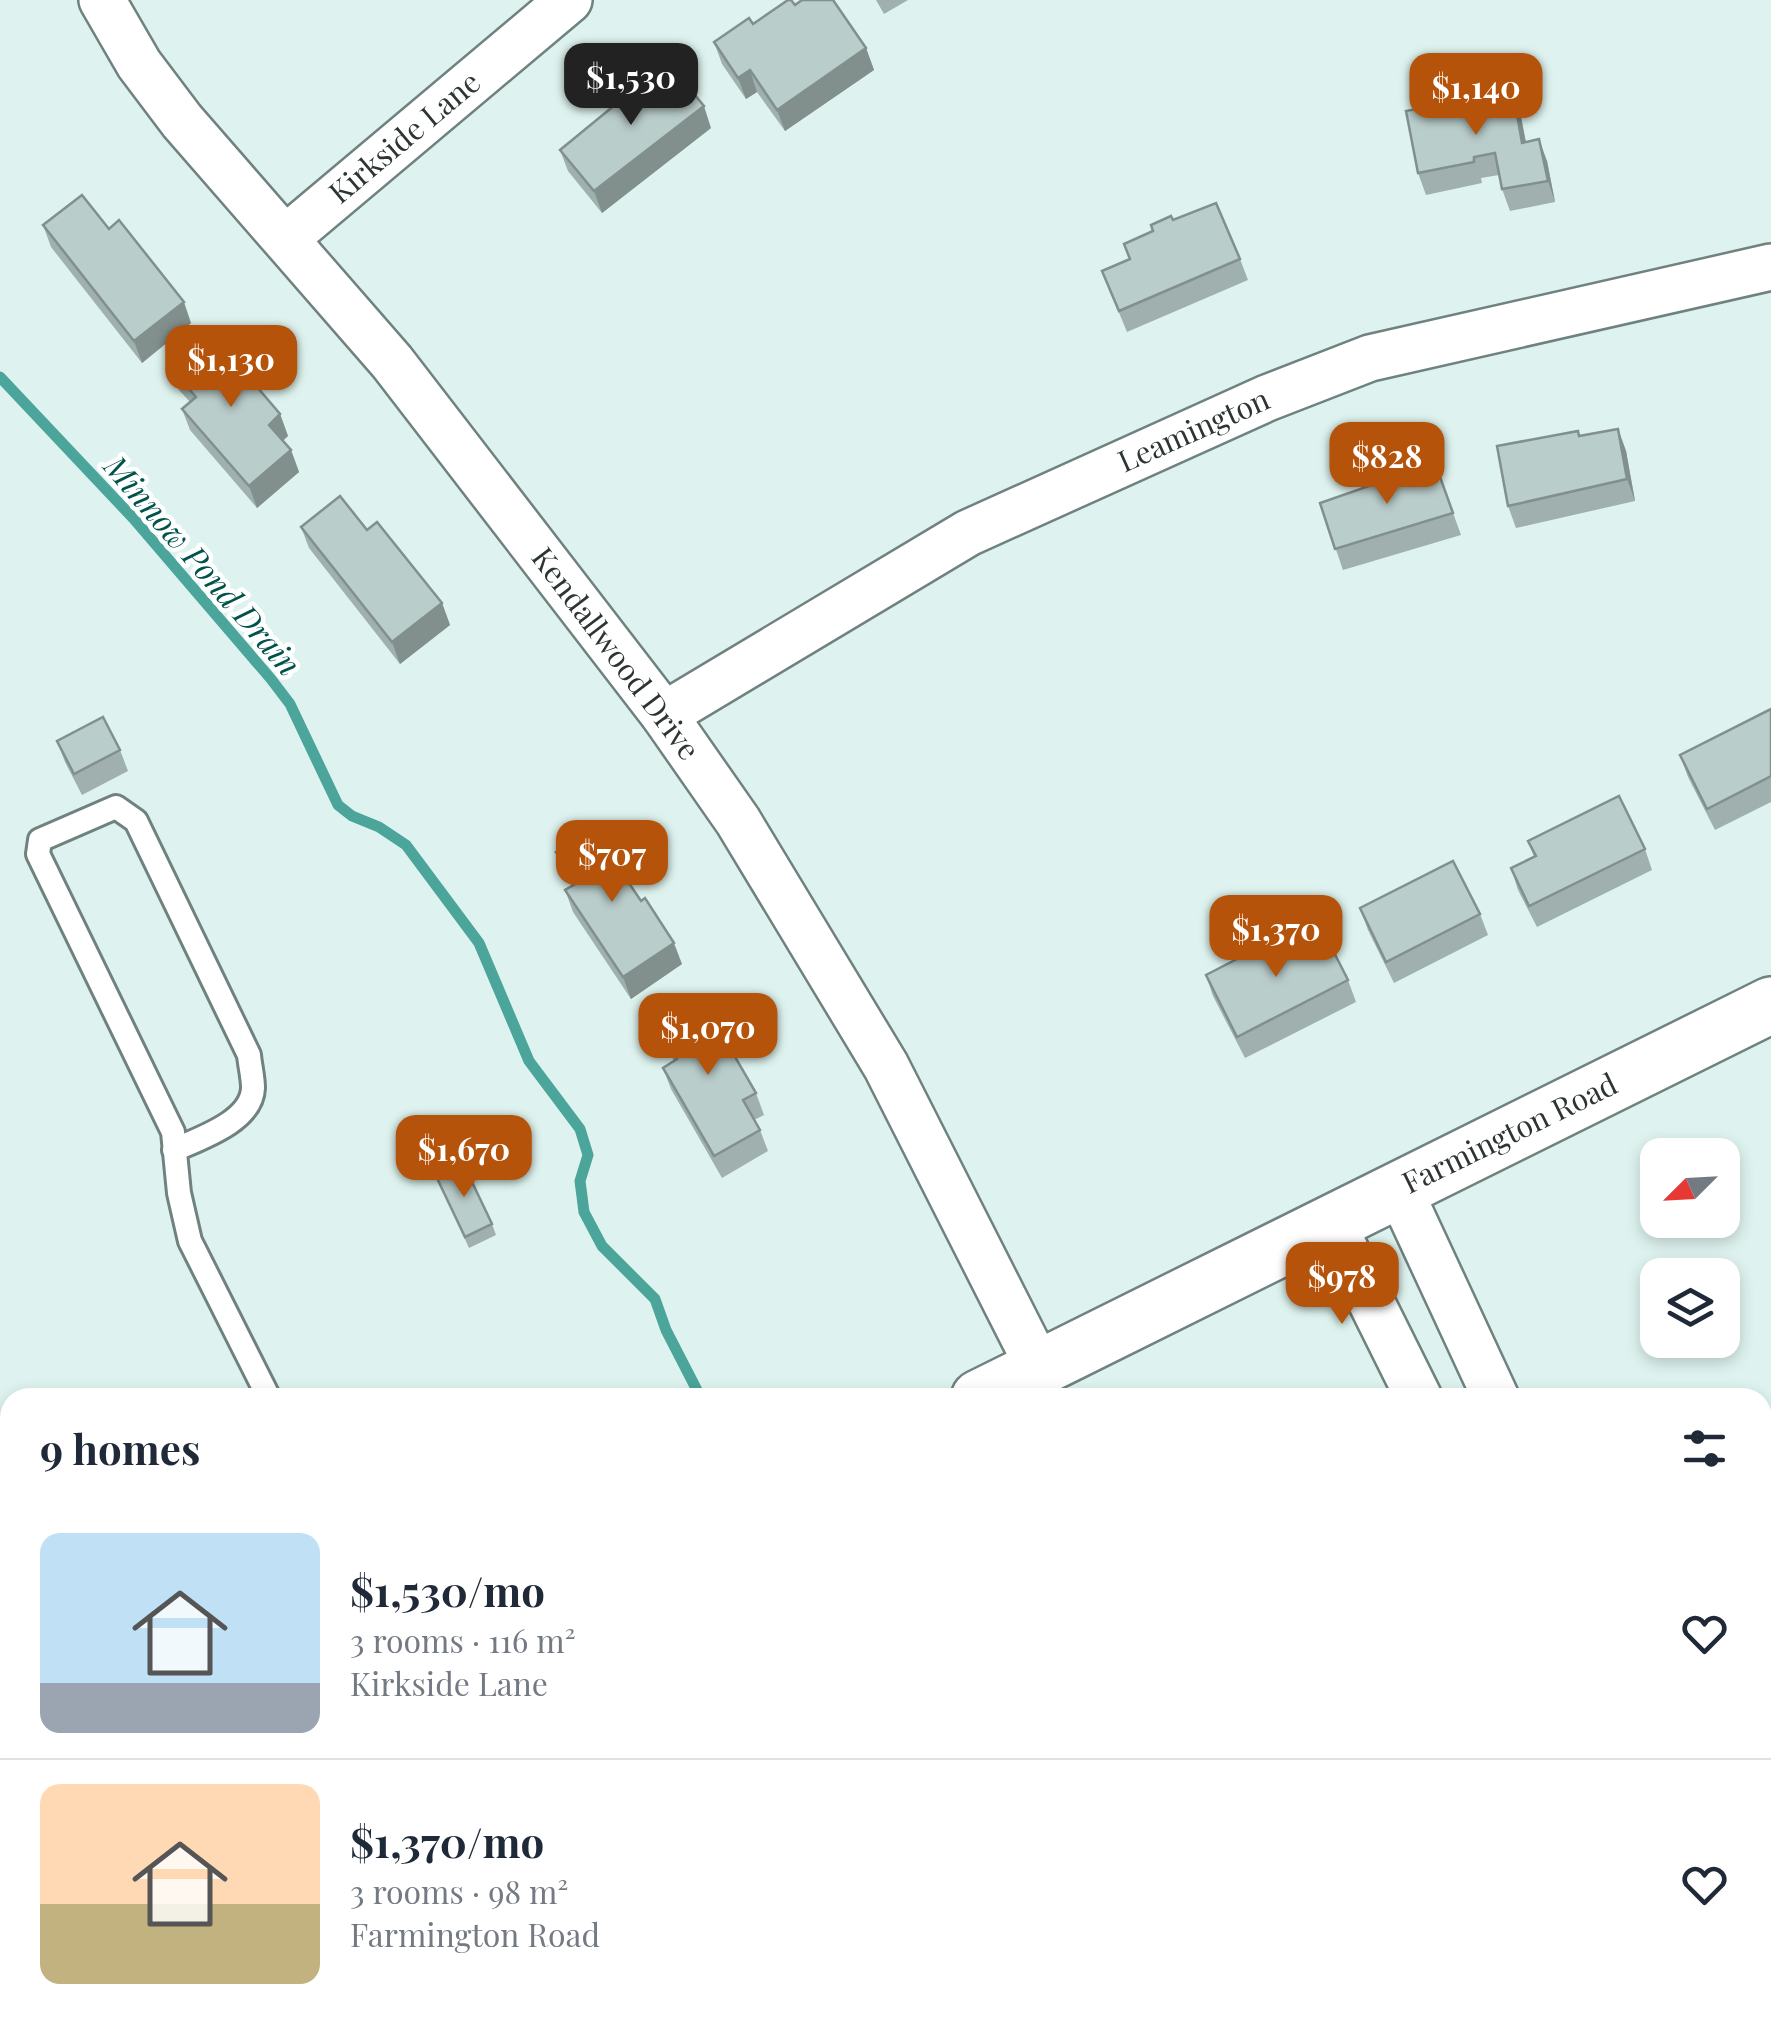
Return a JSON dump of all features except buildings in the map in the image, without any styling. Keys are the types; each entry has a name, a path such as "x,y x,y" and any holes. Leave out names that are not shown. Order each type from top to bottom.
{"street":[{"name":"Kendallwood Drive","path":"102,0 139,64 182,121 392,362 664,715 738,821 886,1066 1039,1368"},
{"name":"Kirkside Lane","path":"286,238 569,0"},
{"name":"Leamington","path":"664,715 968,533 1267,398 1370,358 1771,267"},
{"name":"Farmington Road","path":"1000,1388 1771,1005"},
{"path":"1399,1189 1491,1388"},
{"path":"1332,1223 1413,1388"}],"lane":[{"path":"174,1150 243,1113 253,1091 248,1056 136,821 116,806 40,840 38,854 173,1132 174,1150 179,1193 190,1242 263,1388"}],"waterway":[{"name":"Minnow Pond Drain","path":"0,377 133,518 271,679 290,704 338,805 406,845 479,943 529,1061 580,1129 588,1155 580,1181 584,1212 602,1246 655,1299 696,1388"}]}
